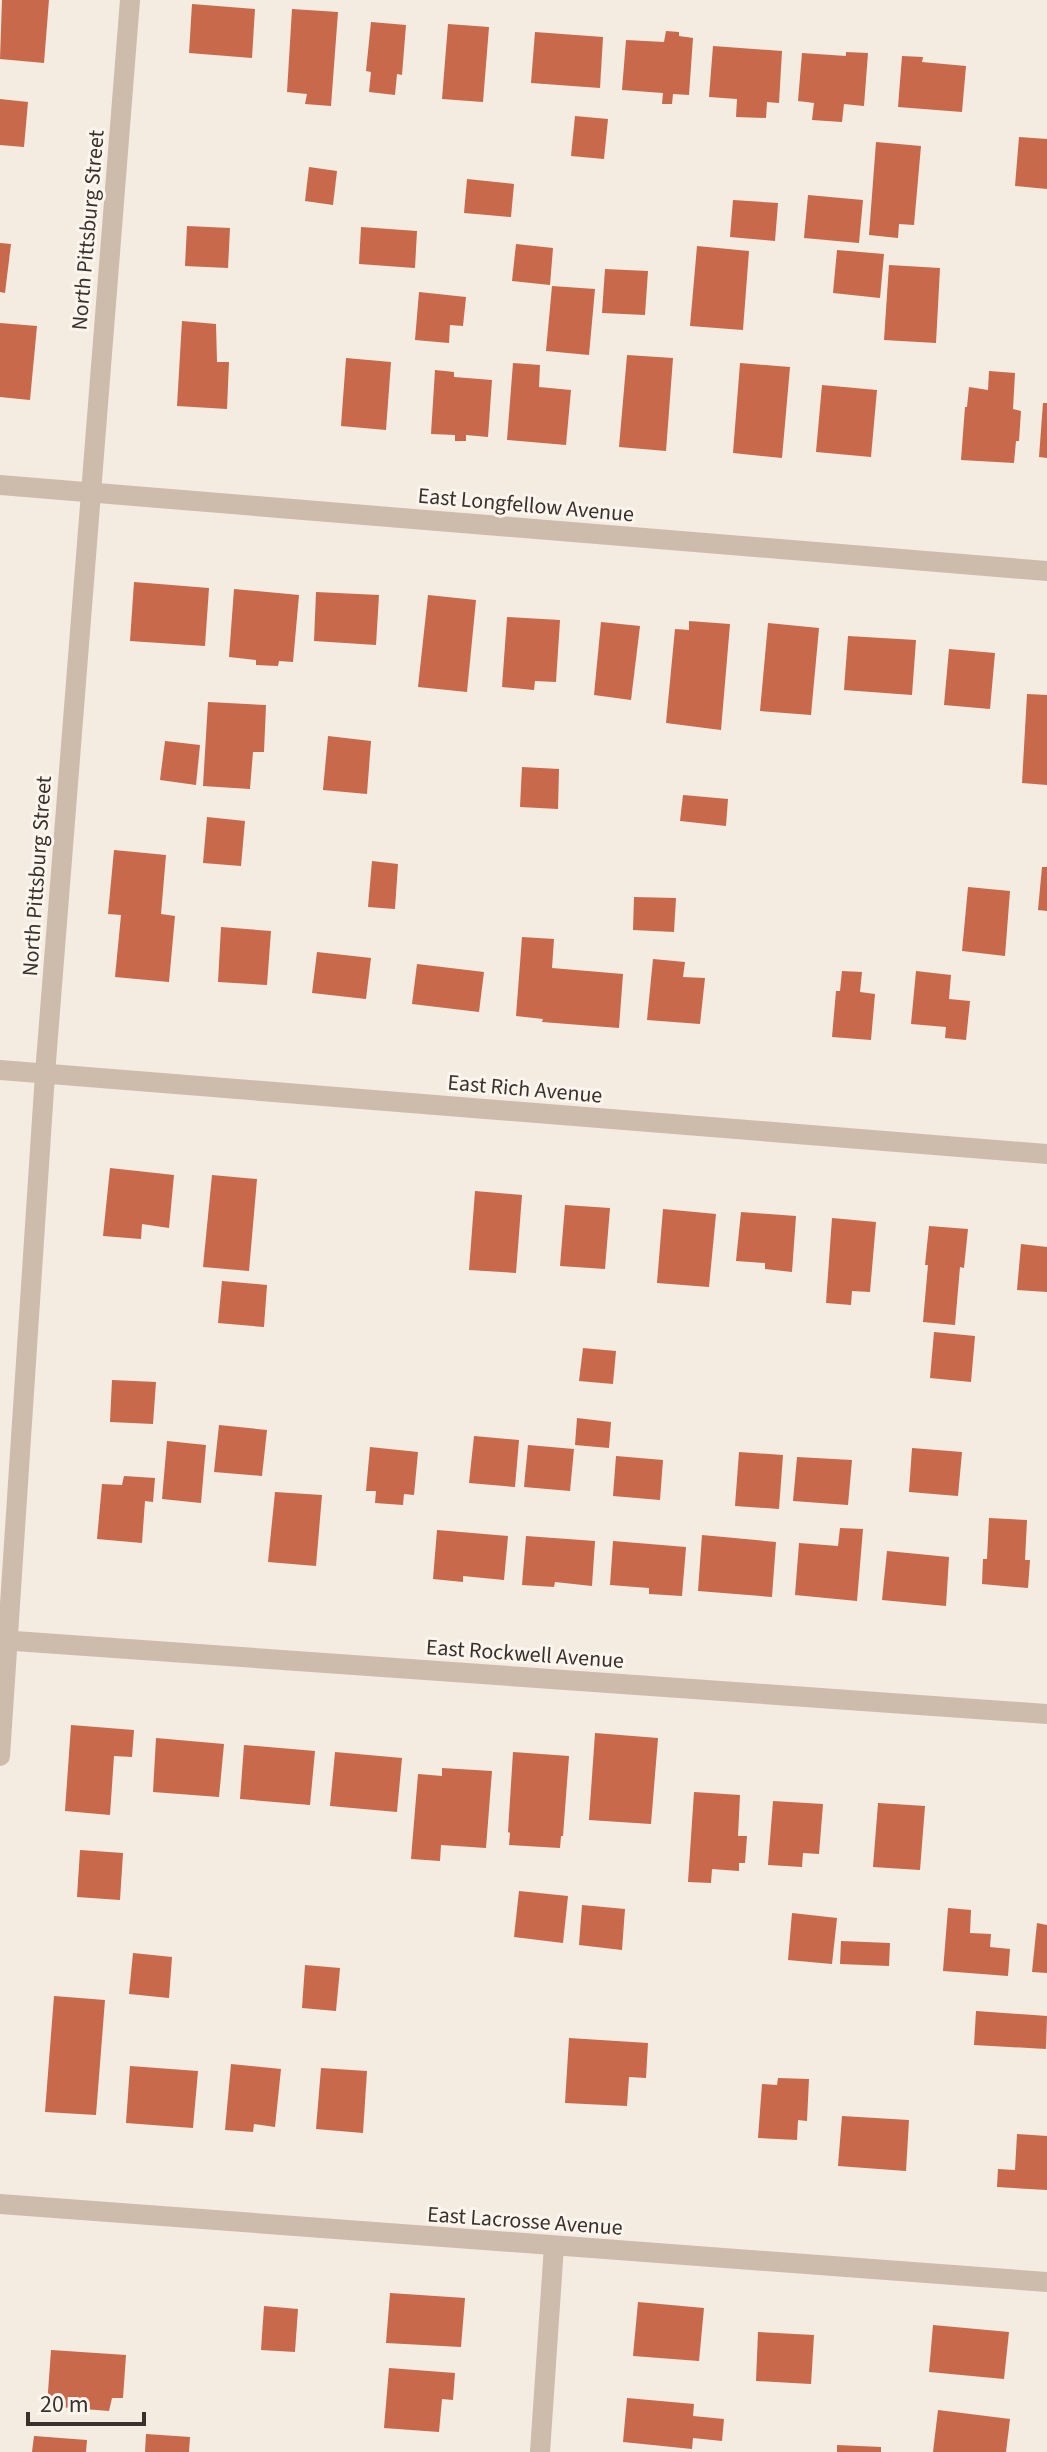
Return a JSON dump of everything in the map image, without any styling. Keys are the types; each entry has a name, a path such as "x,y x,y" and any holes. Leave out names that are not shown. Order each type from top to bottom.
{"street":[{"name":"North Pittsburg Street","path":"0,1756 4,1641 45,1074 130,0"},
{"name":"East Longfellow Avenue","path":"0,485 1047,571"},
{"name":"East Rich Avenue","path":"0,1070 1047,1154"},
{"name":"East Rockwell Avenue","path":"4,1641 1047,1714"},
{"name":"East Lacrosse Avenue","path":"0,2204 1047,2282"},
{"path":"540,2452 554,2246"}],"building":[{"path":"2,0 49,0 44,63 0,59"},
{"path":"192,4 255,9 252,58 189,53"},
{"path":"292,9 338,12 331,106 305,104 307,94 287,92"},
{"path":"371,22 406,25 402,75 397,74 395,95 369,92 371,72 366,71"},
{"path":"448,24 489,27 483,102 442,99"},
{"path":"666,31 693,38 689,95 673,94 672,104 662,104 663,93 622,90 626,40 664,42"},
{"path":"535,32 603,37 600,88 531,83"},
{"path":"713,46 782,51 779,103 767,102 766,118 736,117 737,99 709,97"},
{"path":"846,52 868,53 864,106 844,104 842,122 812,120 814,103 798,101 802,53 846,56"},
{"path":"902,56 923,57 922,62 966,66 962,112 898,107"},
{"path":"0,99 28,102 24,147 0,145"},
{"path":"575,116 608,119 604,159 571,156"},
{"path":"1019,137 1047,139 1047,189 1015,186"},
{"path":"876,142 921,146 914,225 899,224 898,238 869,235"},
{"path":"309,167 337,171 333,205 305,201"},
{"path":"467,179 514,184 511,217 464,213"},
{"path":"808,195 863,200 859,243 804,238"},
{"path":"733,200 778,203 775,241 730,237"},
{"path":"187,226 230,228 228,268 185,266"},
{"path":"361,227 417,231 415,268 359,264"},
{"path":"0,243 11,244 5,293 0,292"},
{"path":"516,244 553,248 550,285 512,281"},
{"path":"697,246 749,251 743,330 690,326"},
{"path":"837,250 884,254 880,298 833,293"},
{"path":"889,265 940,268 936,343 884,340"},
{"path":"605,269 648,271 645,315 602,313"},
{"path":"552,286 595,289 589,355 546,351"},
{"path":"419,292 466,297 463,326 450,325 449,343 415,340"},
{"path":"182,321 216,324 217,362 229,362 227,409 177,406"},
{"path":"0,323 37,326 30,400 0,397"},
{"path":"627,355 673,358 666,451 619,447"},
{"path":"346,358 391,362 386,430 341,426"},
{"path":"513,363 540,365 539,387 571,390 566,445 507,440"},
{"path":"740,363 790,367 782,458 733,453"},
{"path":"435,370 454,372 454,377 492,380 488,437 466,435 466,441 455,441 455,435 431,434"},
{"path":"989,371 1015,373 1013,409 1021,411 1014,463 961,460 969,387 988,390"},
{"path":"822,385 877,390 871,457 816,452"},
{"path":"1043,403 1047,403 1047,458 1039,457"},
{"path":"134,582 209,588 205,646 130,641"},
{"path":"234,589 299,595 293,662 279,661 278,666 256,665 256,660 229,657"},
{"path":"316,592 379,595 376,645 314,641"},
{"path":"428,595 476,600 467,692 418,687"},
{"path":"507,617 560,620 556,682 535,681 534,690 502,687"},
{"path":"689,621 730,624 721,730 666,723 675,629 689,630"},
{"path":"601,622 640,626 631,700 594,695"},
{"path":"768,623 819,628 811,715 760,711"},
{"path":"848,636 916,640 912,695 844,690"},
{"path":"949,649 995,653 990,709 944,705"},
{"path":"1027,694 1047,695 1047,785 1022,783"},
{"path":"208,702 266,705 264,752 253,752 250,789 203,786"},
{"path":"328,736 371,741 367,794 323,790"},
{"path":"165,741 200,745 196,785 160,780"},
{"path":"522,767 559,769 558,809 520,807"},
{"path":"683,795 728,799 726,826 680,821"},
{"path":"207,817 245,821 241,866 203,863"},
{"path":"114,850 166,855 161,914 175,916 169,982 115,977 121,915 108,914"},
{"path":"372,861 398,864 395,909 368,907"},
{"path":"1042,867 1047,867 1047,911 1038,910"},
{"path":"968,887 1010,891 1005,956 962,951"},
{"path":"634,897 676,898 674,932 633,930"},
{"path":"221,927 271,931 267,985 218,982"},
{"path":"522,937 554,939 552,968 623,974 619,1028 542,1022 543,1019 516,1016"},
{"path":"317,952 371,958 366,999 312,993"},
{"path":"653,959 685,962 683,977 705,978 700,1024 647,1020"},
{"path":"417,964 484,972 479,1012 412,1004"},
{"path":"842,971 862,972 860,992 875,994 871,1040 832,1037 836,991 840,991"},
{"path":"916,971 951,975 949,999 970,1001 966,1040 945,1038 946,1027 911,1024"},
{"path":"110,1168 174,1175 169,1228 142,1224 141,1239 103,1236"},
{"path":"212,1175 257,1179 249,1271 203,1267"},
{"path":"475,1191 522,1195 516,1273 469,1270"},
{"path":"565,1205 610,1208 605,1269 560,1266"},
{"path":"663,1209 716,1214 709,1287 657,1283"},
{"path":"741,1212 796,1216 792,1272 765,1269 765,1263 736,1261"},
{"path":"832,1218 876,1222 870,1292 852,1291 851,1305 826,1303"},
{"path":"929,1226 968,1229 964,1268 960,1267 955,1325 923,1322"},
{"path":"1021,1244 1047,1247 1047,1292 1017,1290"},
{"path":"222,1281 267,1285 264,1327 218,1323"},
{"path":"934,1332 975,1336 971,1382 930,1378"},
{"path":"583,1348 616,1351 613,1384 579,1381"},
{"path":"112,1380 156,1382 153,1424 110,1422"},
{"path":"577,1418 611,1422 609,1448 575,1445"},
{"path":"219,1425 267,1430 262,1476 214,1472"},
{"path":"474,1436 519,1440 515,1487 469,1483"},
{"path":"167,1441 206,1445 201,1503 162,1499"},
{"path":"528,1445 574,1449 570,1491 524,1487"},
{"path":"370,1447 418,1452 414,1495 404,1494 403,1505 375,1503 376,1491 366,1491"},
{"path":"912,1448 962,1452 958,1496 909,1492"},
{"path":"739,1452 783,1455 779,1509 735,1506"},
{"path":"616,1456 663,1460 660,1500 613,1496"},
{"path":"797,1457 852,1460 848,1505 793,1501"},
{"path":"124,1476 155,1478 153,1502 145,1501 142,1543 97,1539 102,1484 122,1485"},
{"path":"275,1492 322,1495 316,1566 268,1562"},
{"path":"989,1518 1027,1520 1025,1560 1030,1560 1028,1588 982,1584"},
{"path":"840,1528 863,1529 857,1601 795,1595 799,1543 838,1546"},
{"path":"437,1530 508,1536 504,1580 463,1576 463,1582 433,1579"},
{"path":"702,1535 776,1542 772,1597 698,1591"},
{"path":"526,1536 595,1541 592,1586 555,1582 554,1587 522,1585"},
{"path":"613,1541 686,1547 682,1596 649,1594 649,1588 610,1585"},
{"path":"887,1551 949,1557 946,1606 882,1600"},
{"path":"71,1725 134,1730 132,1757 114,1756 110,1815 65,1811"},
{"path":"595,1733 658,1738 651,1824 589,1820"},
{"path":"156,1738 224,1744 219,1797 153,1792"},
{"path":"244,1745 315,1751 310,1805 240,1799"},
{"path":"335,1752 402,1758 397,1812 330,1806"},
{"path":"513,1752 569,1756 560,1848 509,1845"},
{"path":"442,1768 492,1771 486,1848 441,1845 440,1861 411,1859 418,1774 442,1776"},
{"path":"694,1792 740,1795 738,1836 747,1836 745,1863 739,1863 739,1871 712,1869 711,1883 688,1882"},
{"path":"773,1801 823,1804 819,1854 803,1853 802,1867 768,1865"},
{"path":"878,1803 925,1806 920,1870 873,1867"},
{"path":"80,1850 123,1853 120,1900 77,1897"},
{"path":"519,1891 568,1896 563,1943 514,1937"},
{"path":"582,1905 625,1909 622,1950 579,1945"},
{"path":"948,1908 971,1910 970,1933 991,1934 990,1947 1010,1949 1008,1976 943,1971"},
{"path":"792,1913 837,1918 832,1964 788,1960"},
{"path":"1037,1923 1047,1925 1047,1973 1032,1972"},
{"path":"841,1941 890,1943 889,1966 840,1964"},
{"path":"133,1953 172,1957 169,1998 129,1994"},
{"path":"305,1965 340,1968 336,2011 302,2008"},
{"path":"54,1996 105,2000 96,2115 45,2112"},
{"path":"976,2011 1047,2016 1046,2049 974,2045"},
{"path":"569,2038 648,2043 646,2078 629,2077 627,2106 565,2103"},
{"path":"231,2064 281,2069 275,2127 254,2124 253,2132 225,2130"},
{"path":"130,2066 198,2071 193,2128 126,2123"},
{"path":"321,2068 367,2071 363,2133 316,2129"},
{"path":"778,2078 809,2079 807,2121 798,2120 797,2140 758,2138 762,2084 777,2085"},
{"path":"842,2116 909,2120 906,2171 838,2166"},
{"path":"1017,2134 1047,2136 1047,2190 997,2187 998,2169 1015,2170"},
{"path":"390,2293 465,2298 461,2347 386,2343"},
{"path":"638,2302 704,2308 699,2361 633,2356"},
{"path":"264,2306 298,2309 295,2352 261,2350"},
{"path":"933,2325 1009,2332 1004,2379 929,2372"},
{"path":"758,2332 814,2335 811,2384 756,2381"},
{"path":"51,2350 126,2355 123,2398 112,2398 109,2411 47,2406"},
{"path":"389,2368 455,2373 453,2400 442,2399 439,2432 384,2428"},
{"path":"627,2398 694,2404 693,2416 724,2419 722,2441 693,2438 692,2449 623,2442"},
{"path":"938,2410 1010,2419 1006,2452 933,2452"},
{"path":"146,2434 190,2437 189,2452 145,2452"},
{"path":"34,2436 87,2440 86,2452 32,2452"},
{"path":"837,2445 881,2447 881,2452 837,2452"}]}
